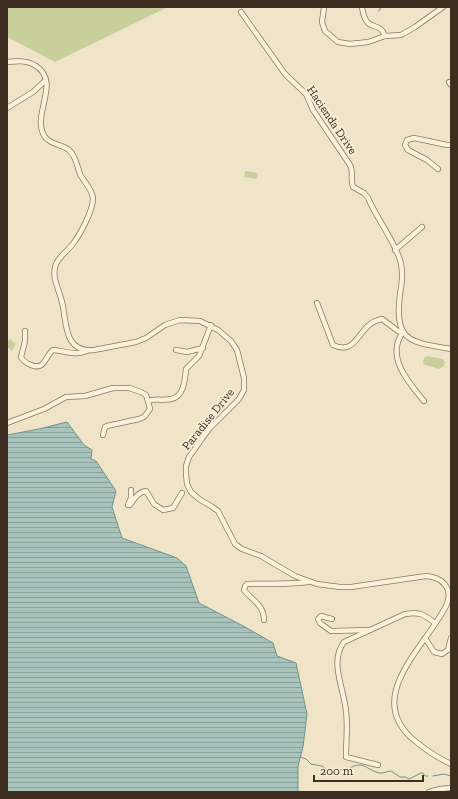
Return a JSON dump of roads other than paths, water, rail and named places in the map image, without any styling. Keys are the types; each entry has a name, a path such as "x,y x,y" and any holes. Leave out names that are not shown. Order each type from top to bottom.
{"street":[{"path":"324,7 322,22 325,31 338,42 344,44 371,42 385,36 396,36 403,34 443,7"},
{"path":"362,7 367,23 381,29 385,36"},
{"name":"Hacienda Drive","path":"241,12 284,74 306,94 313,110 350,165 352,170 351,181 353,187 364,193 368,198 396,250 401,262 403,278 398,310 402,332"},
{"path":"7,62 21,61 31,63 41,70 46,80 47,89 41,121 43,134 48,140 65,147 72,154 80,174 92,194 91,207 81,229 74,241 58,261 54,273 55,282 63,304 68,334 76,346 87,351"},
{"path":"7,108 33,92 46,80"},
{"path":"438,169 427,160 408,150 405,145 407,140 414,138 451,145"},
{"path":"396,250 422,227"},
{"path":"317,303 333,345 340,348 347,348 367,325 375,320 382,319 418,343 451,349"},
{"name":"Paradise Drive","path":"25,331 25,341 21,356 23,361 37,366 43,364 53,350 73,354 136,342 146,338 165,325 178,321 194,320 211,325 231,341 237,350 244,378 244,390 238,399 209,429 189,458 186,470 187,484 194,495 218,511 231,538 238,547 261,556 295,576 309,582 346,587 426,576 440,580 449,588 448,602 402,673 397,683 394,699 395,711 399,724 405,732 432,754 451,764"},
{"path":"148,401 158,399 170,400 182,390 185,384 186,369 199,356 211,325"},
{"path":"208,332 218,330"},
{"path":"402,332 398,344 399,366 403,374 424,401"},
{"path":"176,350 187,352 202,348"},
{"path":"7,423 44,409 66,397 85,396 112,388 129,388 146,395 150,409 144,417 107,426 105,427 103,435"},
{"path":"131,490 129,506 141,492 146,491 154,504 163,510 172,508 182,493"},
{"path":"264,620 264,613 255,600 244,590 247,584 292,584 309,582"},
{"path":"378,765 346,757 347,711 337,671 339,649 344,642 405,614 422,614 435,623"},
{"path":"332,619 321,616 318,618 320,623 331,631 371,630"},
{"path":"425,638 434,652 442,654 448,650 451,638"},
{"path":"429,792 451,788"}],"water":[{"path":"67,422 84,445 92,450 91,459 96,461 116,491 112,507 122,538 177,558 186,566 199,603 273,643 277,656 296,663 307,714 303,747 298,766 298,792 7,792 7,435"}],"waterway":[{"path":"379,11 381,7"},
{"path":"300,757 306,759 311,764 322,766 329,771 344,769"},
{"path":"350,768 362,765 375,772 382,773 391,771 400,777 409,779 421,773 428,776"},
{"path":"433,776 444,774 451,776"}]}
